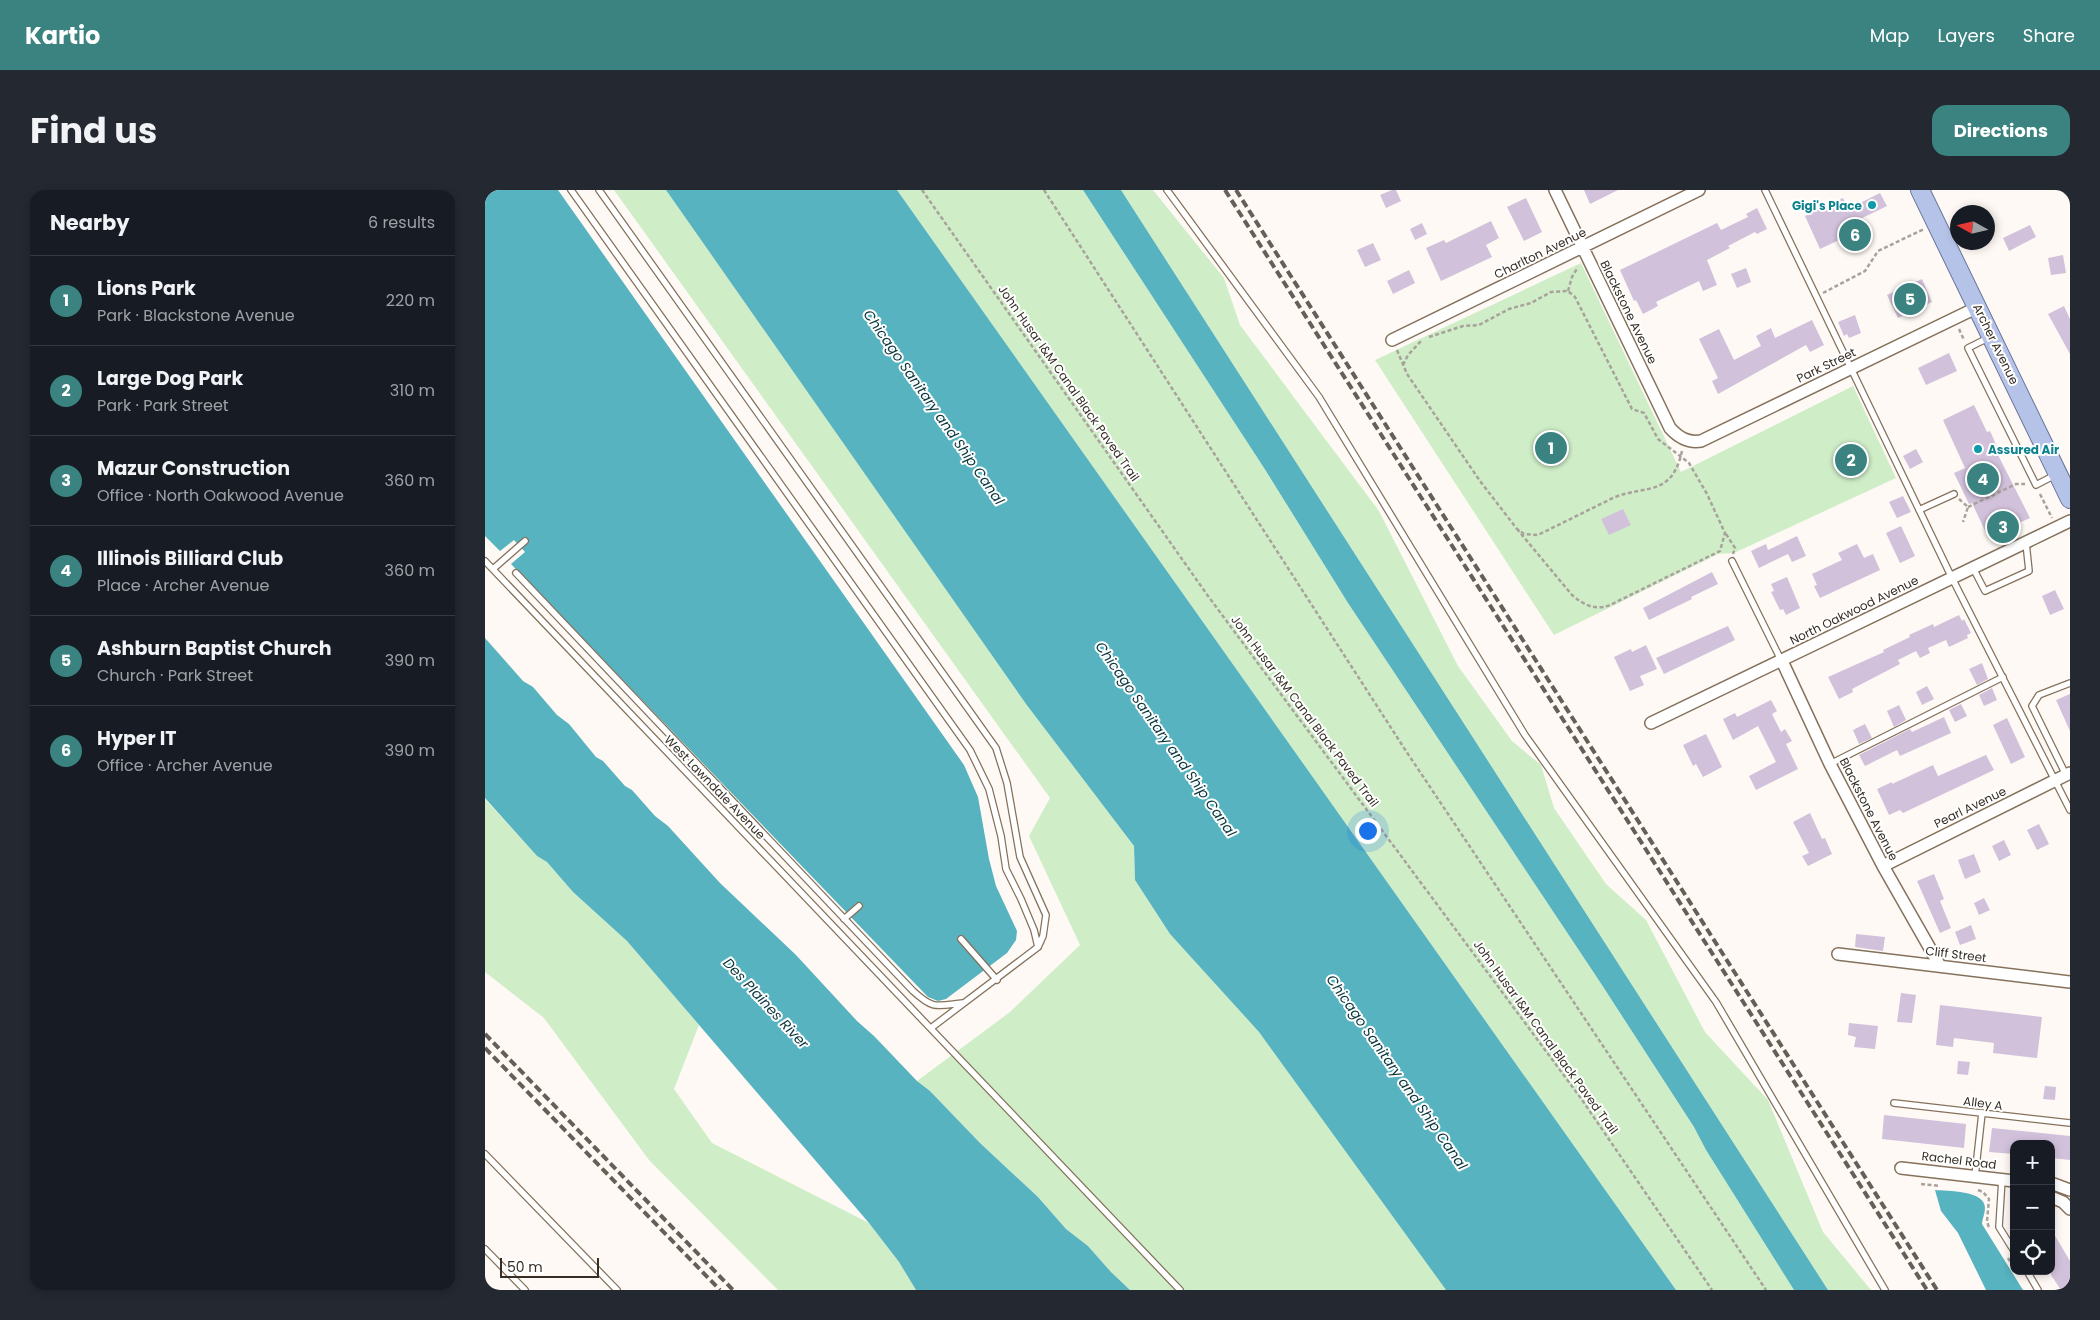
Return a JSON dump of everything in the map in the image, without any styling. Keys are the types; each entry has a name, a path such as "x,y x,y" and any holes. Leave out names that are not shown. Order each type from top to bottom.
{"main road":[{"name":"Archer Avenue","path":"1920,190 2070,499"}],"street":[{"name":"Blackstone Avenue","path":"1555,190 1670,428 1685,440"},
{"name":"Charlton Avenue","path":"1392,340 1585,252 1699,190"},
{"name":"Park Street","path":"1685,440 1693,442 1701,440 1978,307"},
{"name":"North Oakwood Avenue","path":"1651,723 2070,522"},
{"name":"Blackstone Avenue","path":"1782,661 1830,764 1883,866 1940,966"},
{"name":"Pearl Avenue","path":"1883,866 2064,776"},
{"name":"Cliff Street","path":"1839,954 2070,982"},
{"name":"Rachel Road","path":"1901,1168 2008,1180"},
{"path":"2055,1184 2070,1190"},
{"path":"2055,1199 2063,1202 2070,1209"}],"lane":[{"path":"571,190 970,750 989,789 1001,836 1006,870 1021,899 1038,947"},
{"path":"599,190 996,748 1009,792 1020,857 1046,915 1043,936 1038,947 997,980 931,1028"},
{"path":"1167,190 1319,397 1525,735 1715,1002 1885,1290"},
{"path":"1765,190 1952,578 2003,677 2064,776"},
{"path":"1992,336 1968,348 2036,485 2058,474"},
{"path":"1919,510 1954,494"},
{"path":"493,569 525,541"},
{"path":"1973,568 1985,591 2029,571 2026,542"},
{"name":"West Lawndale Avenue","path":"485,561 1180,1290"},
{"path":"1732,561 1782,661"},
{"path":"515,573 913,991 928,1005 939,1006 965,1003"},
{"path":"1830,764 2003,677"},
{"path":"2070,683 2039,694 2032,706 2064,776 2070,810"},
{"path":"844,919 859,906"},
{"path":"961,939 997,980"},
{"name":"Alley A","path":"1894,1103 2070,1123"},
{"path":"1975,1176 1983,1113"},
{"path":"485,1154 617,1290"},
{"path":"2008,1180 1999,1227 2010,1245"},
{"path":"485,1249 525,1290"},
{"path":"2030,1275 2039,1290"}],"path":[{"name":"John Husar I&M Canal Black Paved Trail","path":"922,190 1208,596 1579,1096 1712,1290"},
{"path":"1044,190 1406,751 1766,1290"},
{"path":"1816,296 1865,271 1878,251 1936,222"},
{"path":"1568,291 1572,277 1585,252"},
{"path":"1403,365 1408,355 1421,340 1463,326 1479,326 1509,309 1531,303 1551,292 1568,291 1575,297 1632,410 1645,413 1658,439 1689,463 1723,525 1725,533 1735,548 1732,561"},
{"path":"1958,328 1968,348"},
{"path":"1392,340 1403,365 1480,481 1517,530 1572,595 1581,602 1596,608 1610,605 1720,551 1725,533"},
{"path":"1517,530 1524,534 1538,535 1615,498 1652,489 1665,483 1672,477 1681,458 1685,440"},
{"path":"1963,522 1968,507 2016,484"},
{"path":"1954,494 1968,507"},
{"path":"2047,508 2053,519"},
{"path":"1915,1169 1917,1180 1921,1184 1947,1186"},
{"path":"1974,1189 1983,1192 1989,1198 1987,1221 1993,1235"},
{"path":"2003,1251 2010,1262"}],"green space":[{"path":"614,190 666,190 1026,704 1134,846 1135,880 1170,934 1259,1032 1446,1290 1130,1290 1088,1246 1066,1229 1038,1197 980,1143 930,1091 917,1081 1010,1012 1080,945 1029,836 1050,798"},
{"path":"897,190 1083,190 1266,471 1348,603 1694,1127 1706,1150 1794,1290 1676,1290"},
{"path":"1121,190 1153,190 1224,278 1240,325 1379,511 1458,666 1512,741 1541,765 1554,808 1606,884 1646,920 1705,1032 1768,1100 1823,1232 1871,1290 1828,1290"},
{"path":"1581,263 1681,472 1853,386 1896,478 1734,553 1718,554 1554,635 1375,360"},
{"path":"485,799 537,856 547,862 573,892 627,941 699,1025 674,1089 712,1143 869,1223 899,1262 916,1290 778,1290 649,1160 544,1018 485,972"}],"water":[{"path":"485,190 558,190 964,765 978,797 989,859 996,886 1017,931 1016,940 1007,953 946,999 938,1001 928,997 511,564 525,552 514,540 500,551 485,536"},
{"name":"Chicago Sanitary and Ship Canal","path":"666,190 897,190 1676,1290 1446,1290 1259,1032 1170,934 1135,880 1134,846 1026,704"},
{"path":"1083,190 1121,190 1828,1290 1794,1290 1706,1150 1694,1127 1348,603 1266,471"},
{"name":"Des Plaines River","path":"485,638 523,681 533,687 557,715 569,724 596,757 603,761 655,816 668,826 720,883 796,955 857,1021 917,1081 930,1091 980,1143 1038,1197 1066,1229 1088,1246 1130,1290 916,1290 899,1262 869,1223 627,941 573,892 547,862 537,856 485,798"},
{"path":"1935,1190 1956,1191 1979,1198 1985,1208 1982,1224 2010,1269 2010,1275 2014,1275 2023,1290 1986,1290 1958,1233 1941,1211"}],"building":[{"path":"1396,190 1401,201 1386,208 1380,195"},
{"path":"1584,190 1618,190 1590,204"},
{"path":"1880,193 1887,206 1854,222 1863,240 1844,249 1839,240 1820,249 1805,216 1843,198 1848,209"},
{"path":"1526,198 1542,232 1524,241 1507,207"},
{"path":"1757,208 1767,229 1757,234 1755,232 1728,246 1730,248 1707,260 1717,285 1703,291 1699,281 1656,302 1658,306 1643,314 1636,300 1634,301 1620,270 1717,223 1721,230 1748,217 1746,214"},
{"path":"1491,221 1499,238 1486,245 1492,257 1441,281 1426,248 1444,240 1446,243"},
{"path":"1422,223 1427,234 1415,240 1410,229"},
{"path":"2030,225 2036,237 2009,251 2003,238"},
{"path":"1373,243 1381,260 1365,267 1357,250"},
{"path":"2063,255 2066,273 2051,275 2048,258"},
{"path":"1746,268 1751,282 1737,288 1731,274"},
{"path":"1409,270 1415,283 1393,294 1387,281"},
{"path":"1922,279 1932,302 1898,318 1887,295"},
{"path":"2064,306 2070,319 2070,354 2048,314"},
{"path":"1855,315 1861,333 1849,338 1847,334 1844,336 1838,322"},
{"path":"1812,320 1824,345 1810,352 1806,345 1718,394 1712,381 1718,378 1699,339 1719,329 1734,360 1761,346 1756,336 1771,328 1775,338"},
{"path":"1949,353 1957,371 1926,385 1918,368"},
{"path":"1974,405 1987,432 1990,431 1999,451 1997,453 2030,518 1988,537 1972,503 1969,504 1954,473 1965,468 1943,420"},
{"path":"1916,449 1923,462 1910,469 1903,456"},
{"path":"1903,496 1911,512 1897,518 1889,502"},
{"path":"1623,509 1631,525 1609,535 1601,519"},
{"path":"1901,526 1915,556 1900,563 1886,533"},
{"path":"1797,536 1806,556 1792,562 1788,554 1759,568 1751,551 1766,544 1768,550"},
{"path":"1857,544 1864,558 1873,554 1880,570 1820,598 1814,586 1817,585 1812,574 1842,560 1838,553"},
{"path":"1712,572 1718,584 1649,620 1643,608"},
{"path":"1787,577 1800,608 1786,615 1783,609 1780,610 1771,592 1774,591 1771,584"},
{"path":"2055,590 2064,609 2050,615 2042,596"},
{"path":"1959,615 1962,621 1964,619 1971,633 1967,635 1968,638 1949,647 1946,640 1928,648 1930,653 1920,658 1916,651 1898,660 1900,664 1852,689 1853,692 1839,699 1828,677 1884,652 1883,650 1910,637 1909,635 1933,624 1934,627"},
{"path":"1728,626 1735,640 1664,674 1656,658"},
{"path":"1646,645 1657,669 1640,676 1644,685 1630,691 1614,657 1631,649 1632,652"},
{"path":"1982,663 1988,679 1977,685 1969,669"},
{"path":"1927,686 1934,699 1922,705 1916,692"},
{"path":"1992,688 1997,700 1984,706 1979,695"},
{"path":"2070,694 2070,731 2056,700"},
{"path":"1771,700 1777,711 1772,714 1781,732 1785,729 1792,741 1786,744 1798,769 1756,790 1749,776 1776,762 1758,726 1733,740 1723,719 1735,713 1737,717"},
{"path":"1961,704 1967,716 1955,722 1949,710"},
{"path":"1899,705 1906,720 1894,727 1887,711"},
{"path":"1944,717 1951,733 1900,756 1897,750 1865,766 1859,755 1910,729 1912,732"},
{"path":"2007,718 2025,757 2011,764 1993,725"},
{"path":"1865,724 1872,738 1859,744 1853,730"},
{"path":"1706,734 1722,767 1703,777 1696,764 1693,766 1683,745"},
{"path":"1986,755 1994,770 1903,813 1900,810 1889,815 1877,789 1933,765 1938,776"},
{"path":"1810,813 1822,839 1825,838 1832,854 1808,866 1802,856 1809,853 1793,822"},
{"path":"2039,824 2049,844 2037,850 2027,830"},
{"path":"2004,840 2011,855 1999,861 1992,846"},
{"path":"1974,854 1981,872 1965,879 1958,860"},
{"path":"1934,874 1944,899 1940,901 1951,928 1940,933 1917,881"},
{"path":"1984,898 1990,910 1979,915 1974,903"},
{"path":"1971,925 1976,939 1960,945 1955,932"},
{"path":"1856,934 1885,937 1883,951 1855,947"},
{"path":"1901,993 1916,995 1912,1023 1897,1022"},
{"path":"1940,1005 2042,1017 2037,1058 1993,1053 1994,1043 1954,1038 1953,1047 1936,1045"},
{"path":"1849,1023 1878,1026 1875,1049 1854,1047 1856,1037 1848,1035"},
{"path":"1958,1061 1970,1062 1968,1075 1957,1074"},
{"path":"2045,1086 2056,1087 2055,1100 2043,1099"},
{"path":"1884,1115 1966,1124 1964,1148 1882,1139"},
{"path":"1992,1128 2070,1136 2070,1160 2055,1158 2055,1140 2010,1140 2010,1154 1989,1152"},
{"path":"2055,1236 2070,1261 2070,1290 2061,1290 2051,1275 2055,1275"}],"railway":[{"path":"1225,190 1927,1290"},
{"path":"1236,190 1937,1290"},
{"path":"485,1034 733,1290"},
{"path":"485,1048 720,1290"}],"place":[{"name":"Gigi's Place","path":"1872,205"},
{"name":"Hyper IT","path":"1855,235"},
{"name":"Ashburn Baptist Church","path":"1910,299"},
{"name":"Lions Park","path":"1551,448"},
{"name":"Assured Air","path":"1978,449"},
{"name":"Large Dog Park","path":"1851,460"},
{"name":"Illinois Billiard Club","path":"1983,479"},
{"name":"Mazur Construction","path":"2003,527"}]}
